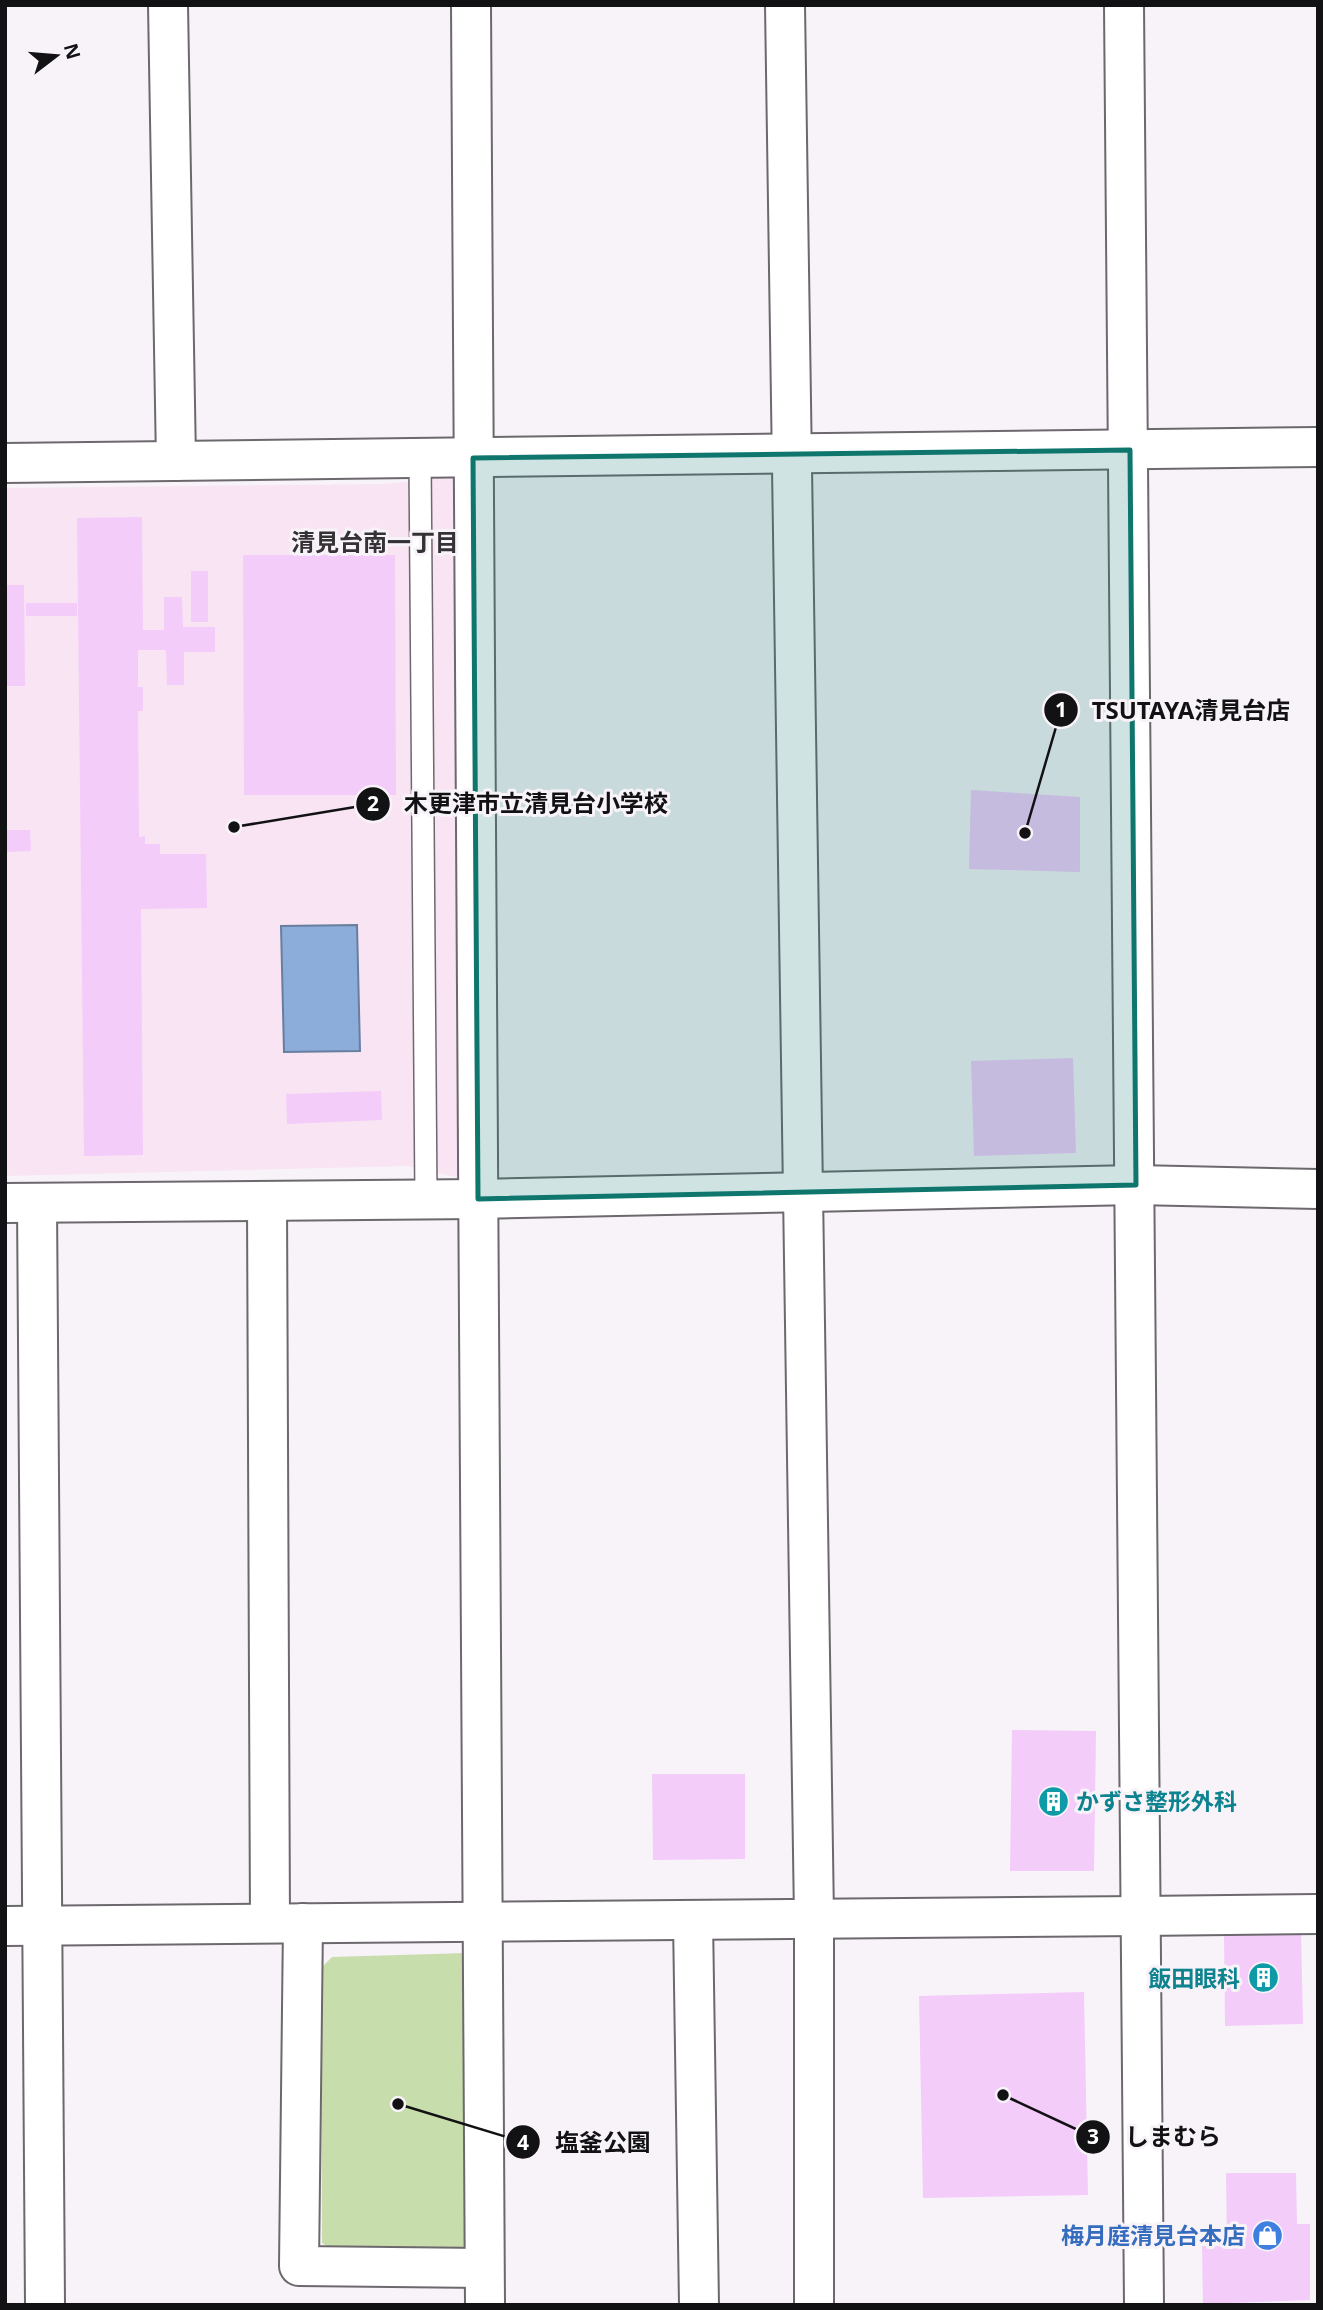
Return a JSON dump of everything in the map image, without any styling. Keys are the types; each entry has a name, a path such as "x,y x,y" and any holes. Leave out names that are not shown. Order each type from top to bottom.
{"street":[{"path":"168,5 176,461"},
{"path":"267,1200 286,1923 299,2266 484,2286 471,5"},
{"path":"785,5 814,1918 814,2305"},
{"path":"1124,5 1130,450 1144,2305"},
{"path":"5,463 1318,447"},
{"path":"45,2305 43,1926 21,1203 478,1199 1136,1185 1318,1189"},
{"path":"5,1926 1318,1914"},
{"path":"693,1920 699,2305"}],"lane":[{"path":"420,458 426,1199"}],"highlighted area":[{"path":"1130,450 1136,1185 478,1199 473,458"}],"shaded area":[{"path":"461,476 465,1179 407,1166 5,1176 5,488 384,484"}],"green space":[{"path":"467,1953 475,2239 465,2247 330,2248 322,2243 321,1968 332,1957"}],"water":[{"path":"357,925 360,1051 284,1052 281,926"}],"building":[{"path":"142,517 143,630 164,630 164,597 182,597 183,627 215,627 215,652 184,652 184,685 167,685 166,650 138,650 138,687 143,687 143,711 138,711 139,837 145,836 145,844 160,844 160,854 206,854 207,908 141,909 143,1155 84,1156 77,518"},
{"path":"243,555 395,555 396,795 244,795"},
{"path":"191,571 208,571 208,622 191,622"},
{"path":"5,585 24,585 25,686 5,686"},
{"path":"26,603 77,603 77,616 26,616"},
{"path":"971,790 1080,797 1080,872 969,869"},
{"path":"5,830 30,830 31,851 5,852"},
{"path":"1073,1058 1076,1153 974,1156 971,1061"},
{"path":"381,1091 382,1120 287,1124 286,1094"},
{"name":"かずさ整形外科","path":"1012,1730 1096,1731 1094,1871 1010,1871"},
{"path":"652,1774 745,1774 745,1859 653,1860"},
{"name":"飯田眼科","path":"1224,1931 1301,1931 1303,2024 1225,2026"},
{"path":"1084,1992 1088,2195 923,2198 919,1996"},
{"name":"梅月庭清見台本店","path":"1226,2173 1296,2173 1297,2224 1310,2224 1310,2300 1203,2304 1202,2246 1227,2246"}],"place":[{"name":"木更津市立清見台小学校","path":"234,827"},
{"name":"TSUTAYA清見台店","path":"1025,833"},
{"name":"かずさ整形外科","path":"1053,1801"},
{"name":"飯田眼科","path":"1263,1978"},
{"name":"しまむら","path":"1003,2095"},
{"name":"塩釜公園","path":"398,2104"},
{"name":"梅月庭清見台本店","path":"1268,2235"}],"district":[{"name":"清見台南一丁目","path":"375,541"}]}
